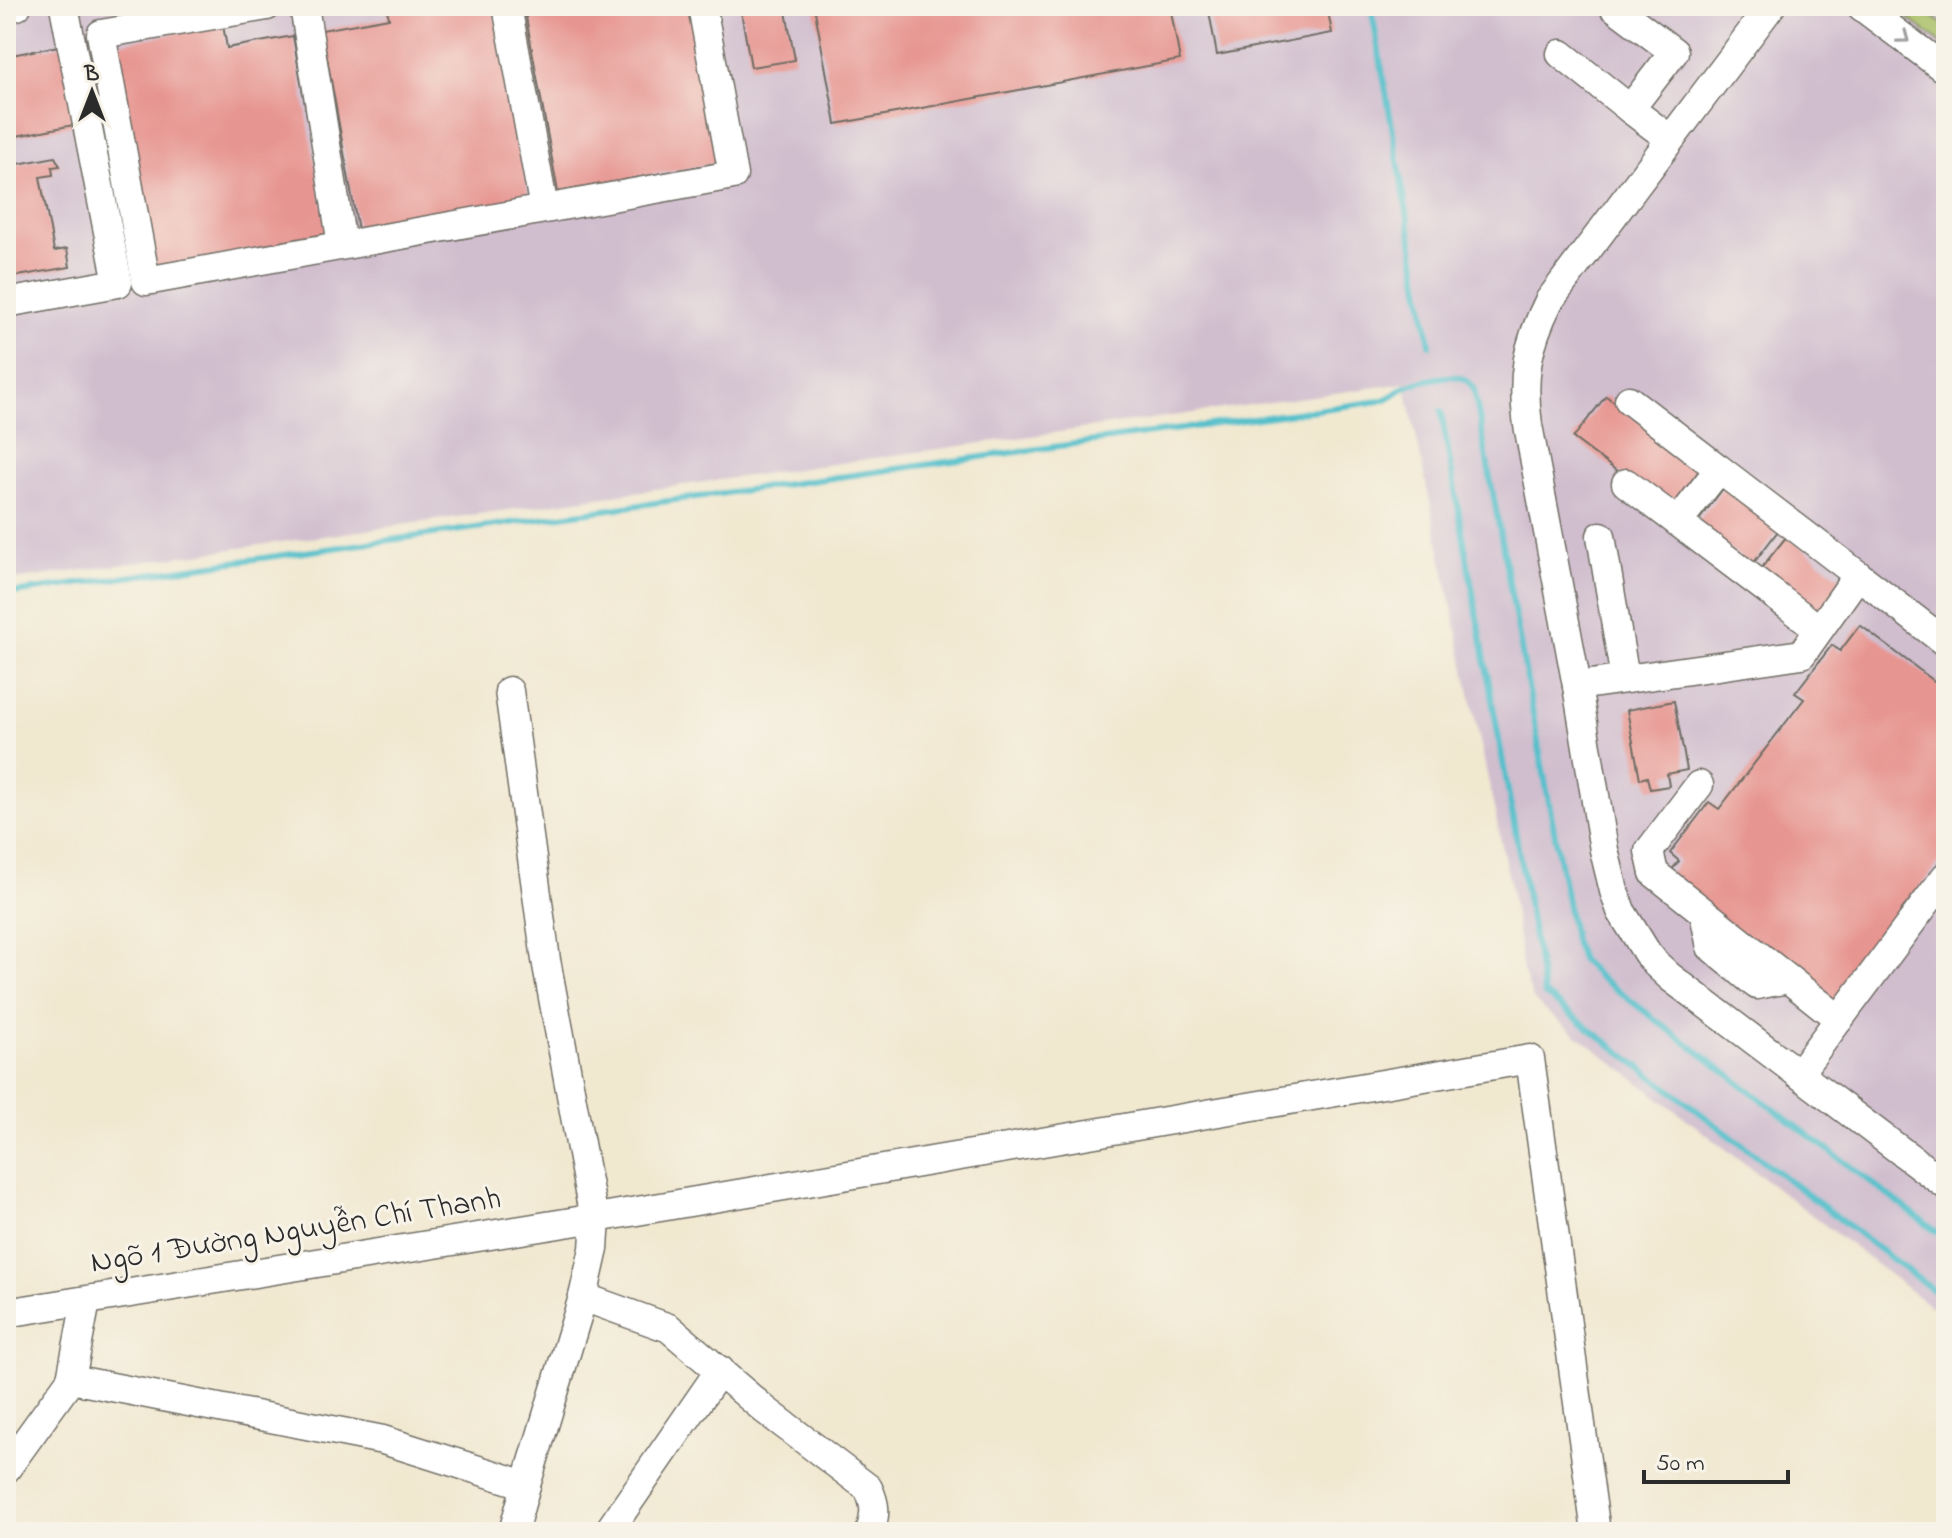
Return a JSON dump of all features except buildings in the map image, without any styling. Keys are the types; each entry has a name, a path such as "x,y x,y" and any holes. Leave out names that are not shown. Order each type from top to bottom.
{"street":[{"path":"6,8 17,6"},
{"path":"6,303 118,283 64,6"},
{"path":"267,6 101,34 146,281 733,175 702,6"},
{"path":"304,6 342,245"},
{"path":"507,6 544,209"},
{"path":"1613,6 1674,52 1630,109"},
{"path":"1771,6 1549,301 1528,354 1524,387 1528,425 1604,850 1621,911 1656,964 1670,977 1946,1185"},
{"path":"1861,6 1946,70"},
{"path":"1561,54 1670,139"},
{"path":"1629,400 1946,643"},
{"path":"1678,522 1719,469"},
{"path":"1626,483 1819,629"},
{"path":"1601,536 1625,679"},
{"path":"1577,686 1802,654 1858,575"},
{"path":"509,691 546,960 593,1206 594,1249 583,1297 513,1532"},
{"path":"1699,785 1649,851 1654,873 1839,1019"},
{"path":"1798,1074 1946,876"},
{"name":"Ngõ 1 Đường Nguyễn Chí Thanh","path":"6,1313 86,1301 593,1206 1530,1059 1596,1532"},
{"path":"583,1297 669,1328 765,1410 868,1488 874,1500 870,1532"},
{"path":"6,1469 71,1379 86,1301"},
{"path":"608,1532 720,1370"},
{"path":"71,1379 383,1440 526,1485"}],"shaded area":[{"path":"6,6 1946,6 1946,1318 1533,999 1523,971 1511,889 1405,383 6,581"}],"green space":[{"path":"1892,6 1919,6 1946,27 1946,47"}],"waterway":[{"path":"1371,6 1430,345"},
{"path":"6,594 1380,401 1407,386 1446,377 1462,378 1474,389 1574,940 1581,960 1946,1239"},
{"path":"1441,411 1544,994 1946,1300"}]}
